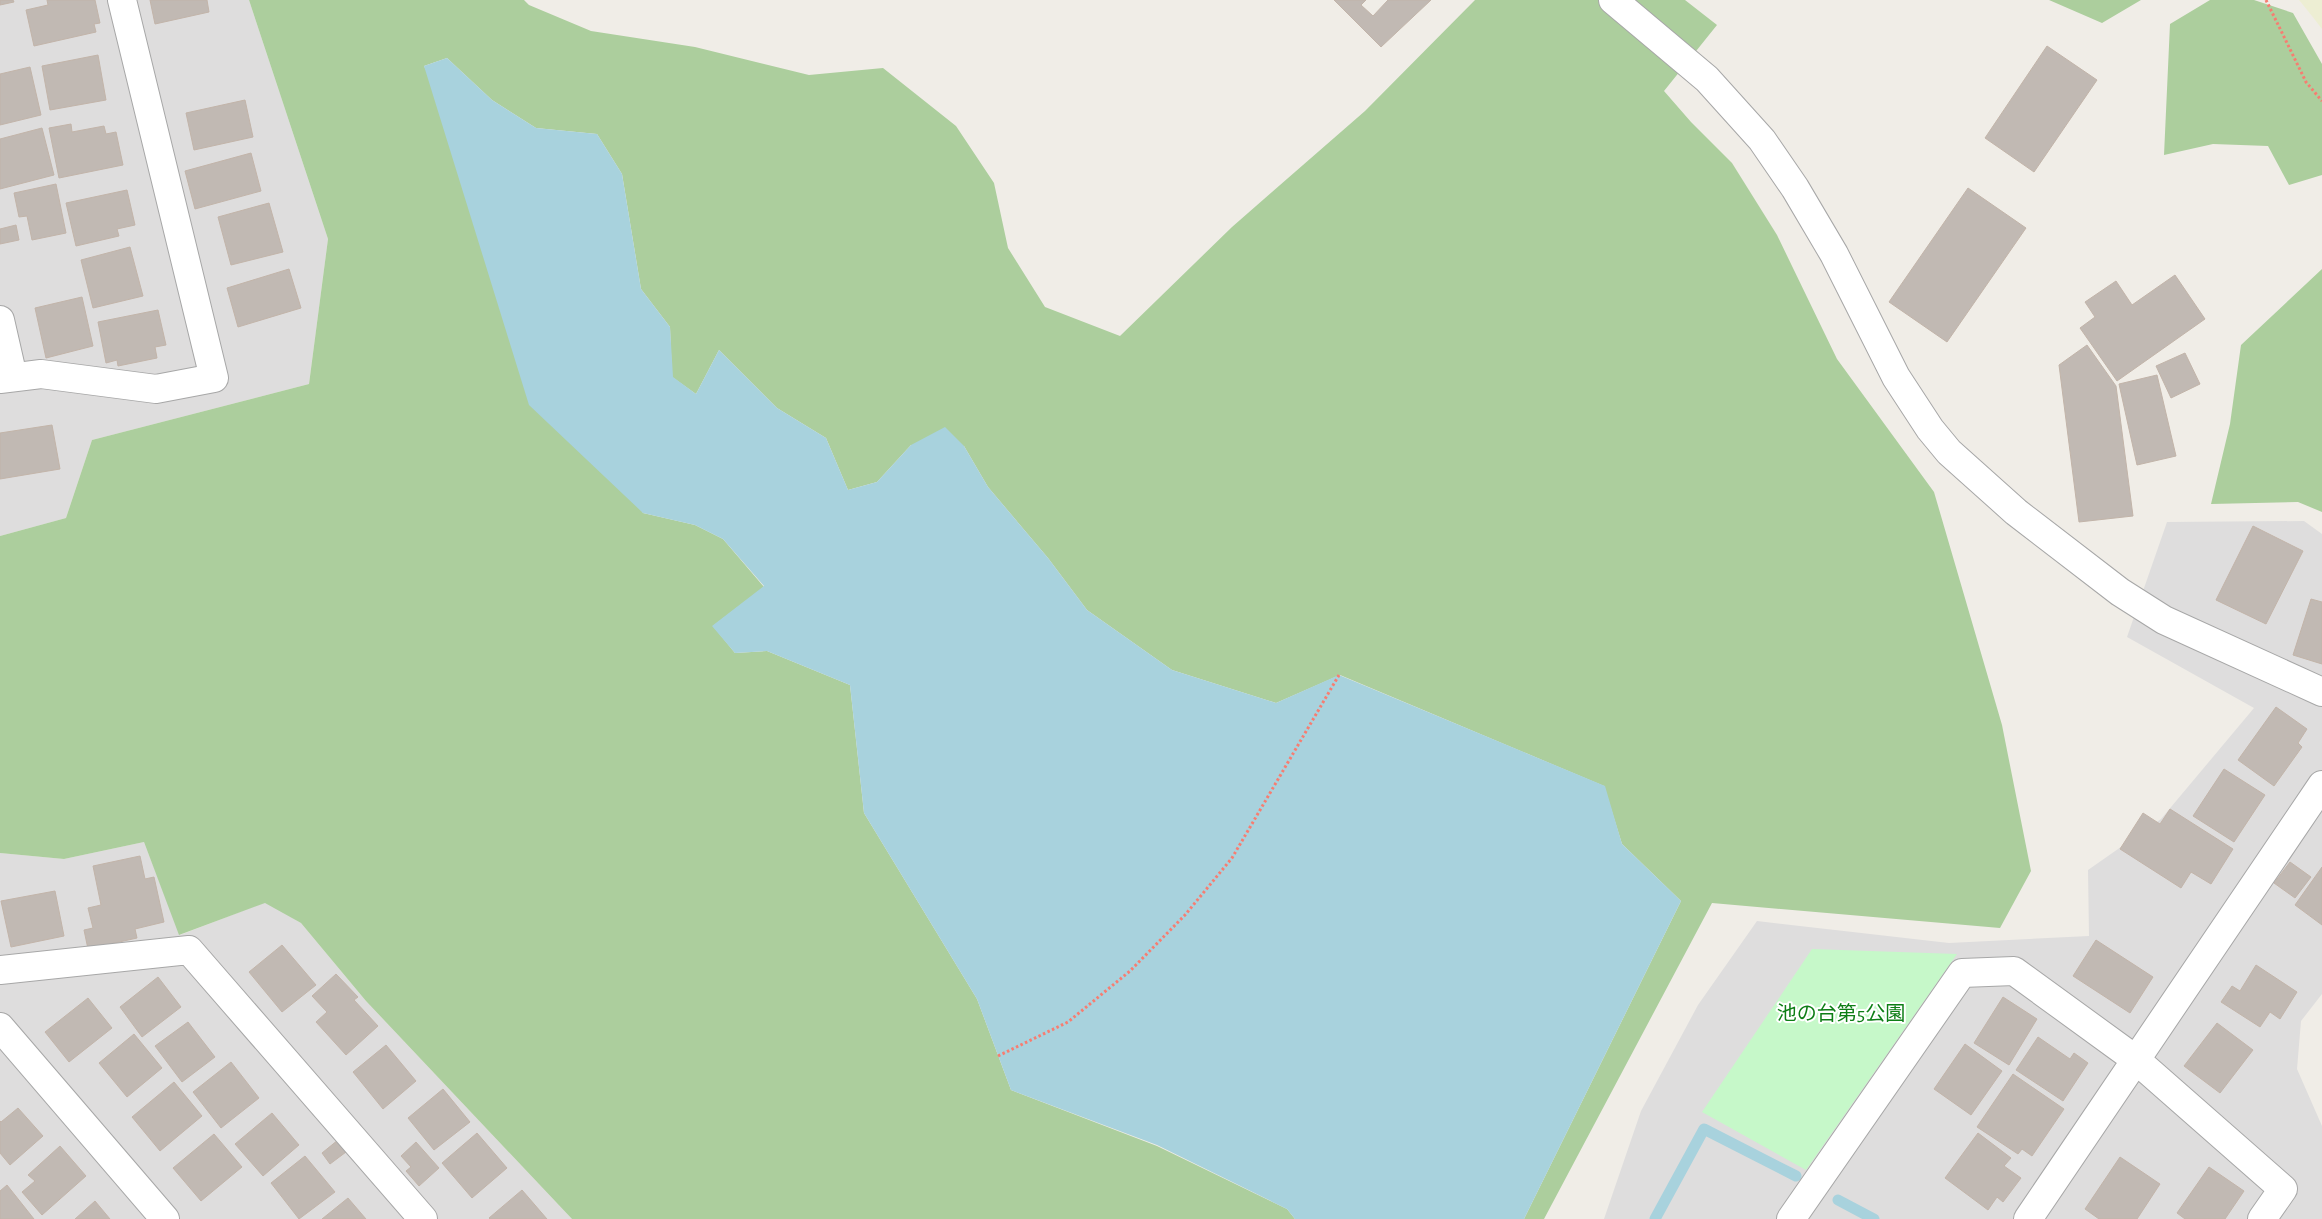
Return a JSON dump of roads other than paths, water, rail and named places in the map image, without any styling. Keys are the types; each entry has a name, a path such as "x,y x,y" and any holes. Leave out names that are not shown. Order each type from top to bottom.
{"street":[{"path":"0,320 7,378 42,374 156,389 214,378 122,0"},
{"path":"1613,0 1707,79 1762,140 1795,188 1834,254 1896,377 1930,429 1949,452 2016,512 2120,592 2164,620 2322,692"},
{"path":"2028,1219 2134,1059 2322,785"},
{"path":"0,970 189,950 423,1219"},
{"path":"1790,1219 1962,974 2014,971 2134,1059 2283,1189 2262,1219"},
{"path":"0,1027 165,1219"}],"water":[{"path":"447,58 492,100 536,128 597,134 622,174 641,289 670,327 673,377 696,394 719,350 777,408 826,438 848,490 877,482 911,445 945,427 964,446 988,487 1048,558 1087,610 1172,670 1276,703 1339,675 1605,786 1622,844 1681,901 1524,1219 1295,1219 1287,1209 1157,1145 1011,1090 977,999 864,813 850,685 767,651 735,653 712,626 764,586 723,539 695,525 643,513 529,405 424,66"}],"waterway":[{"path":"1655,1219 1704,1129 1796,1176"},
{"path":"1838,1200 1874,1219"}],"park label":[{"name":"池の台第5公園","path":"1841,1014"}]}
